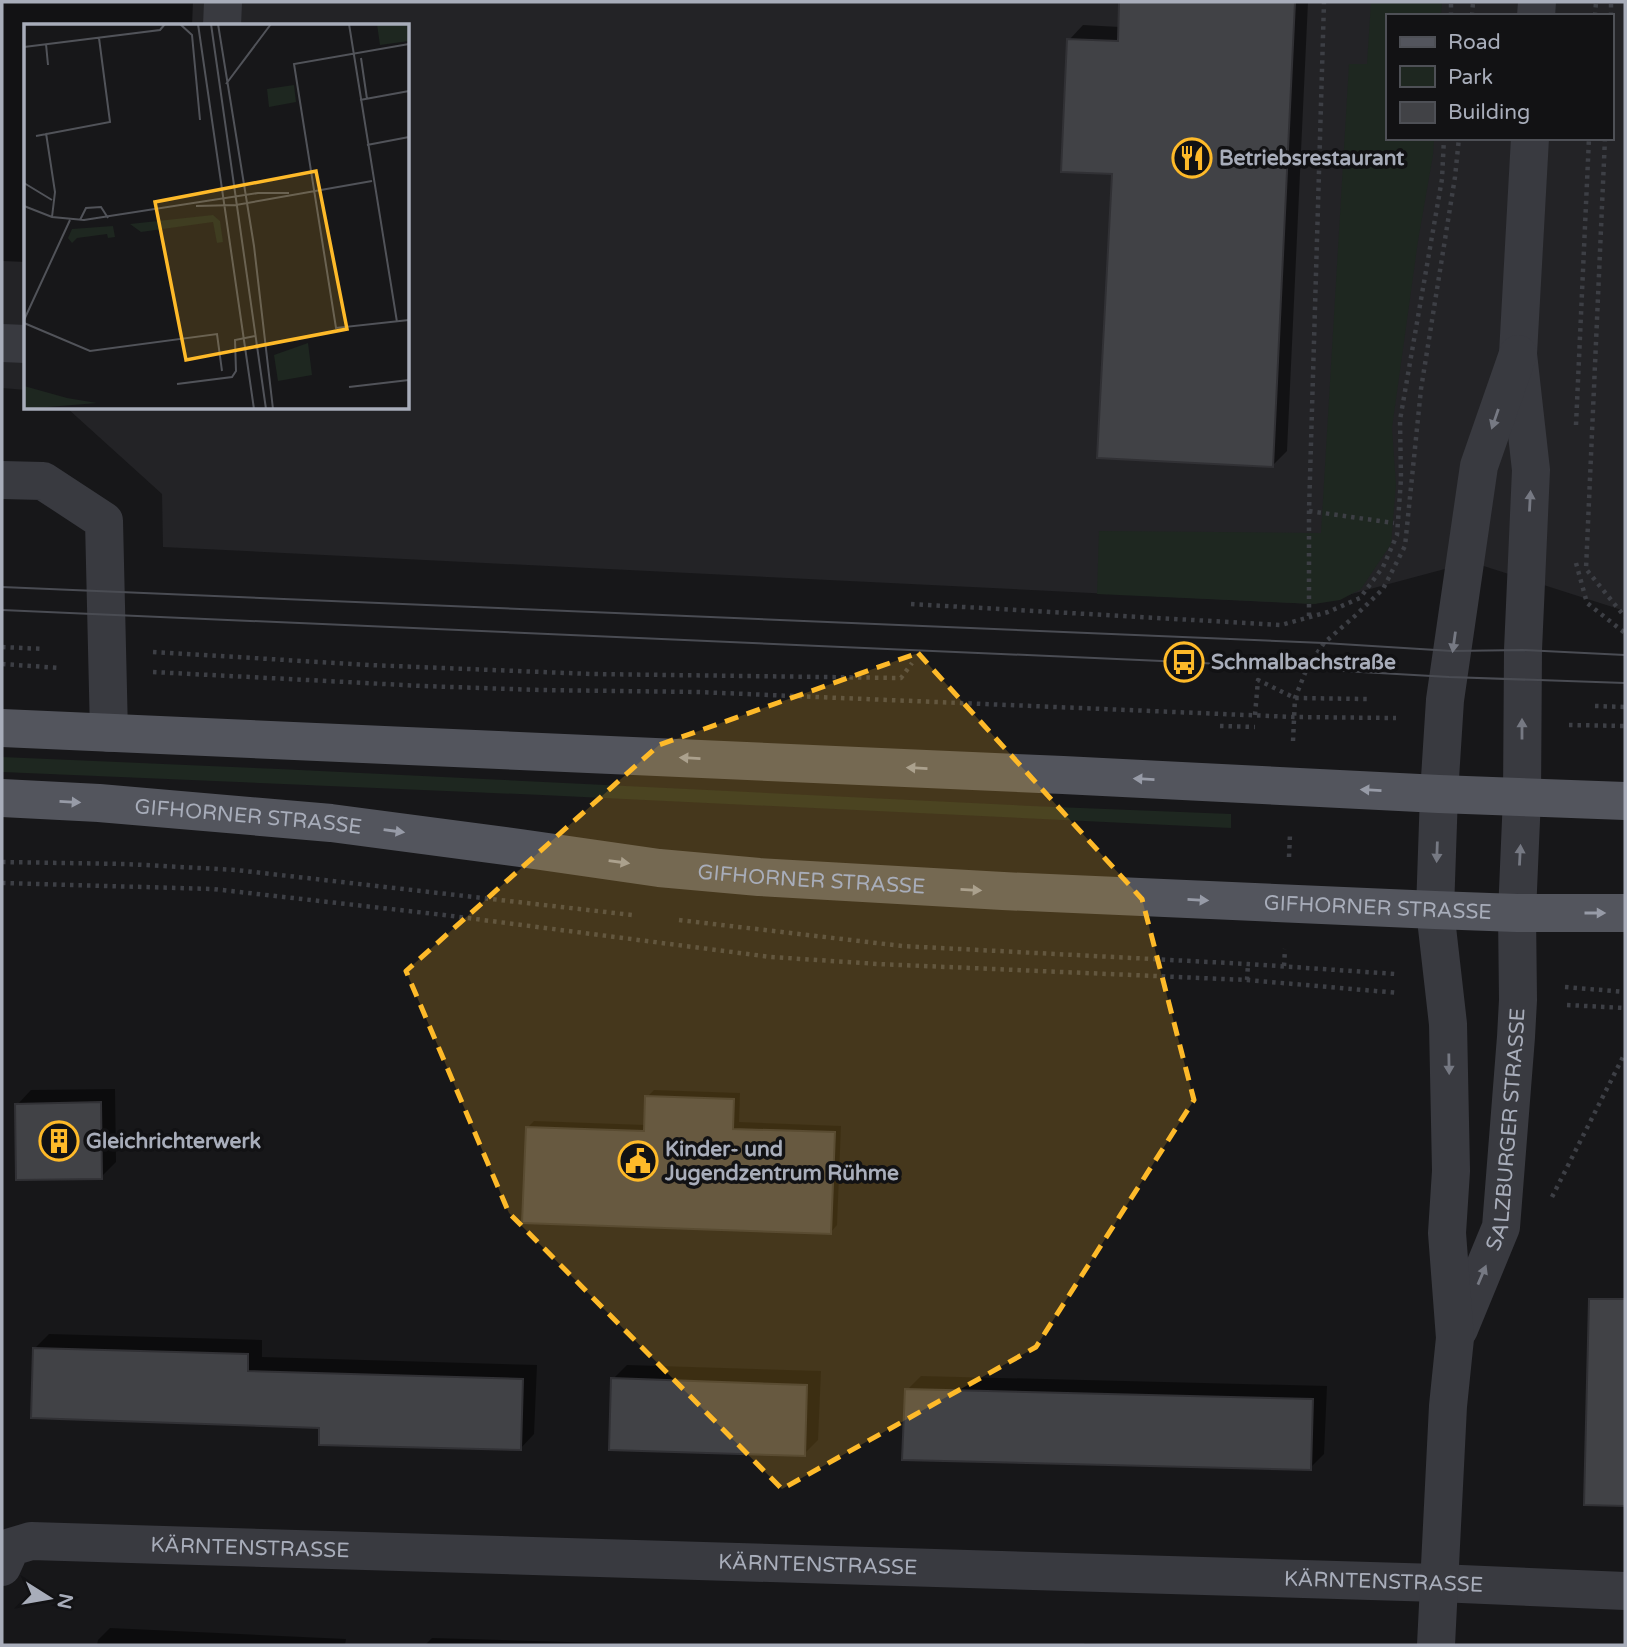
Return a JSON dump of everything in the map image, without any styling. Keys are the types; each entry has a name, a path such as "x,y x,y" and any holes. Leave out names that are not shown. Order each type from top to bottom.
{"main road":[{"path":"2,728 1625,802"},
{"name":"GIFHORNER STRASSE","path":"2,798 99,803 331,823 659,868 759,877 1434,910 1625,913"}],"street":[{"path":"222,24 223,2"},
{"path":"1517,913 1522,797 1523,650 1531,470 1518,354 1530,140"},
{"path":"2,343 24,344"},
{"path":"1434,910 1446,700 1479,466 1518,354"},
{"path":"2,480 43,481 104,521 109,733"},
{"name":"SALZBURGER STRASSE","path":"1434,910 1448,1024 1451,1171 1447,1233 1455,1338 1448,1406 1436,1645"},
{"name":"SALZBURGER STRASSE","path":"1455,1338 1502,1227 1516,1037 1517,913"},
{"name":"KÄRNTENSTRASSE","path":"6,1557 31,1541 1438,1583 1625,1591"}],"path":[{"path":"1309,616 1309,511 1324,2"},
{"path":"912,604 1280,625 1328,612 1360,598 1383,566 1397,535 1401,479 1400,420 1442,179 1444,140"},
{"path":"1295,698 1307,668 1324,643 1382,589 1405,547 1421,389 1459,140"},
{"path":"1575,438 1589,140"},
{"path":"1605,140 1586,569 1625,617"},
{"path":"1309,511 1394,523"},
{"path":"1574,556 1587,603 1625,633"},
{"path":"2,647 44,649"},
{"path":"152,652 369,665 645,675 901,678 912,663"},
{"path":"2,664 423,686 698,692 1294,717"},
{"path":"1255,715 1258,680 1295,698 1367,699"},
{"path":"1595,706 1625,707"},
{"path":"1220,726 1255,727"},
{"path":"2,883 213,889 444,915 771,957 1247,980 1405,994"},
{"path":"1247,980 1248,964"},
{"path":"1284,966 1443,977"},
{"path":"1518,984 1625,992"},
{"path":"1567,1005 1625,1008"},
{"path":"1551,1199 1625,1053"}],"highlighted area":[{"path":"918,653 1142,899 1194,1100 1036,1347 782,1489 509,1213 406,971 659,745"}],"shaded area":[{"path":"2,2 1625,2 1625,611 1471,562 1314,604 163,547 162,494 69,410 410,410 410,24 24,24 24,390 2,388"}],"green space":[{"path":"1371,2 1442,2 1441,14 1386,14 1386,140 1434,140 1392,428 1396,485 1391,544 1361,589 1340,600 1314,604 1097,594 1099,531 1321,533 1349,64 1367,64"},
{"path":"2,757 1231,814 1231,828 2,772"}],"building":[{"path":"1119,2 1295,2 1273,467 1097,458 1112,174 1061,172 1067,39 1118,41"},
{"path":"645,1096 734,1099 733,1129 835,1132 831,1234 522,1223 526,1127 644,1131"},
{"name":"Gleichrichterwerk","path":"101,1102 102,1179 16,1180 15,1104"},
{"path":"1589,1299 1625,1299 1625,1506 1584,1505"},
{"path":"33,1348 248,1354 248,1371 523,1379 521,1450 319,1445 319,1428 31,1418"},
{"path":"611,1378 807,1385 805,1456 609,1450"},
{"path":"905,1389 1313,1399 1311,1470 902,1460"}],"tram line":[{"path":"2,587 1324,643 1452,651 1523,650 1625,655"},
{"path":"2,610 1625,683"}],"place":[{"name":"Betriebsrestaurant","path":"1192,158"},
{"name":"Schmalbachstraße","path":"1184,662"},
{"name":"Gleichrichterwerk","path":"59,1141"},
{"name":"Kinder- und Jugendzentrum Rühme","path":"638,1161"}]}
